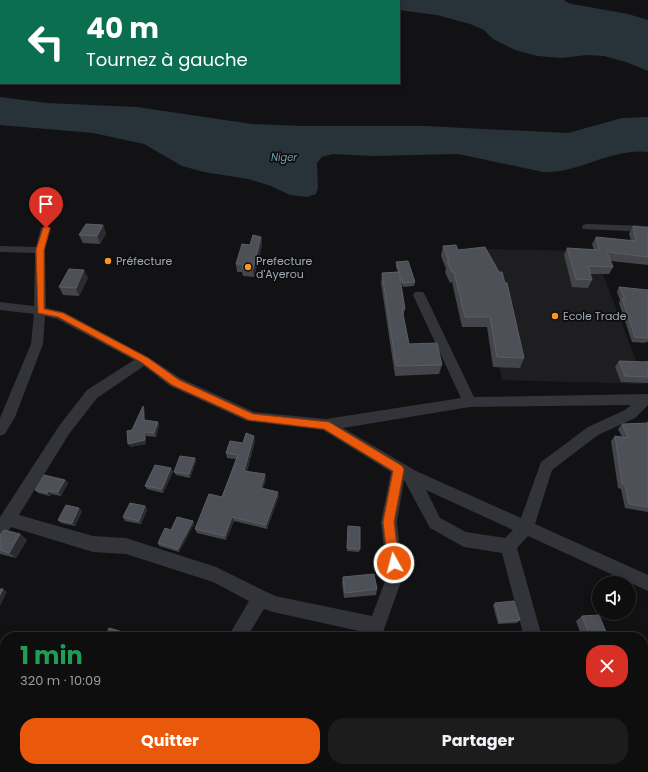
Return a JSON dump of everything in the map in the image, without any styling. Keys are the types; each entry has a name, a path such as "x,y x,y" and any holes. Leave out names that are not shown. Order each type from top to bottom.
{"street":[{"path":"587,227 648,229"},
{"path":"0,430 37,344 40,311 40,250 46,228"},
{"path":"0,249 40,250"},
{"path":"419,295 470,402"},
{"path":"0,306 60,315 144,360 175,382 252,417 326,425 470,402 647,399"},
{"path":"144,360 92,394 64,430 4,524 93,544 126,546 216,575 273,604 380,631 395,576 389,522 405,473"},
{"path":"508,546 526,527 546,466 593,431 630,414 647,399"},
{"path":"326,425 405,473 648,583"},
{"path":"405,473 435,523 464,539 508,546"},
{"path":"508,546 532,632"},
{"path":"240,632 261,598"}],"shaded area":[{"name":"Ecole Trade","path":"478,249 594,251 645,384 502,380"}],"water":[{"path":"400,0 566,0 564,1 572,4 628,14 648,20 648,71 626,62 604,56 586,55 562,58 537,56 515,50 493,39 484,30 470,24 437,15 400,10"},
{"name":"Niger","path":"0,97 47,103 137,107 252,124 302,126 425,126 568,133 622,118 648,117 648,152 621,154 556,172 543,172 458,154 373,156 333,154 322,157 317,163 318,188 316,194 307,197 290,195 271,186 248,179 204,172 182,166 144,144 93,133 0,125"}],"building":[{"path":"86,224 103,225 97,236 79,235"},
{"path":"633,226 648,228 648,257 607,252 613,267 588,266 592,280 576,279 567,248 599,250 596,237 636,241"},
{"path":"253,235 261,237 253,269 242,268 243,264 236,264 242,244 250,245"},
{"path":"456,245 458,250 485,247 499,272 502,272 505,283 507,283 524,358 497,357 490,317 465,317 454,272 452,272 447,261 449,261 443,246"},
{"path":"408,261 415,282 403,283 396,262"},
{"path":"69,269 84,270 76,288 59,287"},
{"path":"399,272 405,309 402,309 409,344 437,343 442,365 396,366 382,273"},
{"path":"619,287 648,290 648,338 635,337 622,298 625,298"},
{"path":"619,361 648,362 648,377 625,376"},
{"path":"143,406 144,420 158,422 154,433 144,432 145,440 128,444 127,431 132,430"},
{"path":"648,423 648,507 629,504 625,484 622,484 615,436 628,438 622,424"},
{"path":"246,433 254,436 244,471 265,474 261,488 278,492 266,525 232,517 225,536 195,529 209,494 222,497 238,455 226,453 230,441 243,443"},
{"path":"180,456 195,458 189,474 174,472"},
{"path":"155,465 171,468 162,489 145,486"},
{"path":"44,475 65,480 58,492 48,491 47,493 35,490"},
{"path":"130,503 145,506 139,521 123,517"},
{"path":"66,505 79,508 72,523 58,520"},
{"path":"177,517 193,521 178,549 158,543 165,528 171,530"},
{"path":"348,526 360,527 360,549 347,548"},
{"path":"4,530 20,534 9,553 0,550 0,535"},
{"path":"374,574 377,589 345,593 343,577"},
{"path":"514,601 520,620 500,622 495,603"},
{"path":"592,615 592,620 601,620 606,632 588,632 582,616"},
{"path":"109,628 123,632 107,632"}],"place":[{"name":"Préfecture","path":"108,261"},
{"name":"Prefecture d'Ayerou","path":"248,267"},
{"name":"Ecole Trade","path":"555,316"}],"route":[{"path":"46,228 40,250 40,311 60,315 144,360 175,382 252,417 326,425 399,469 389,522 394,563"}]}
